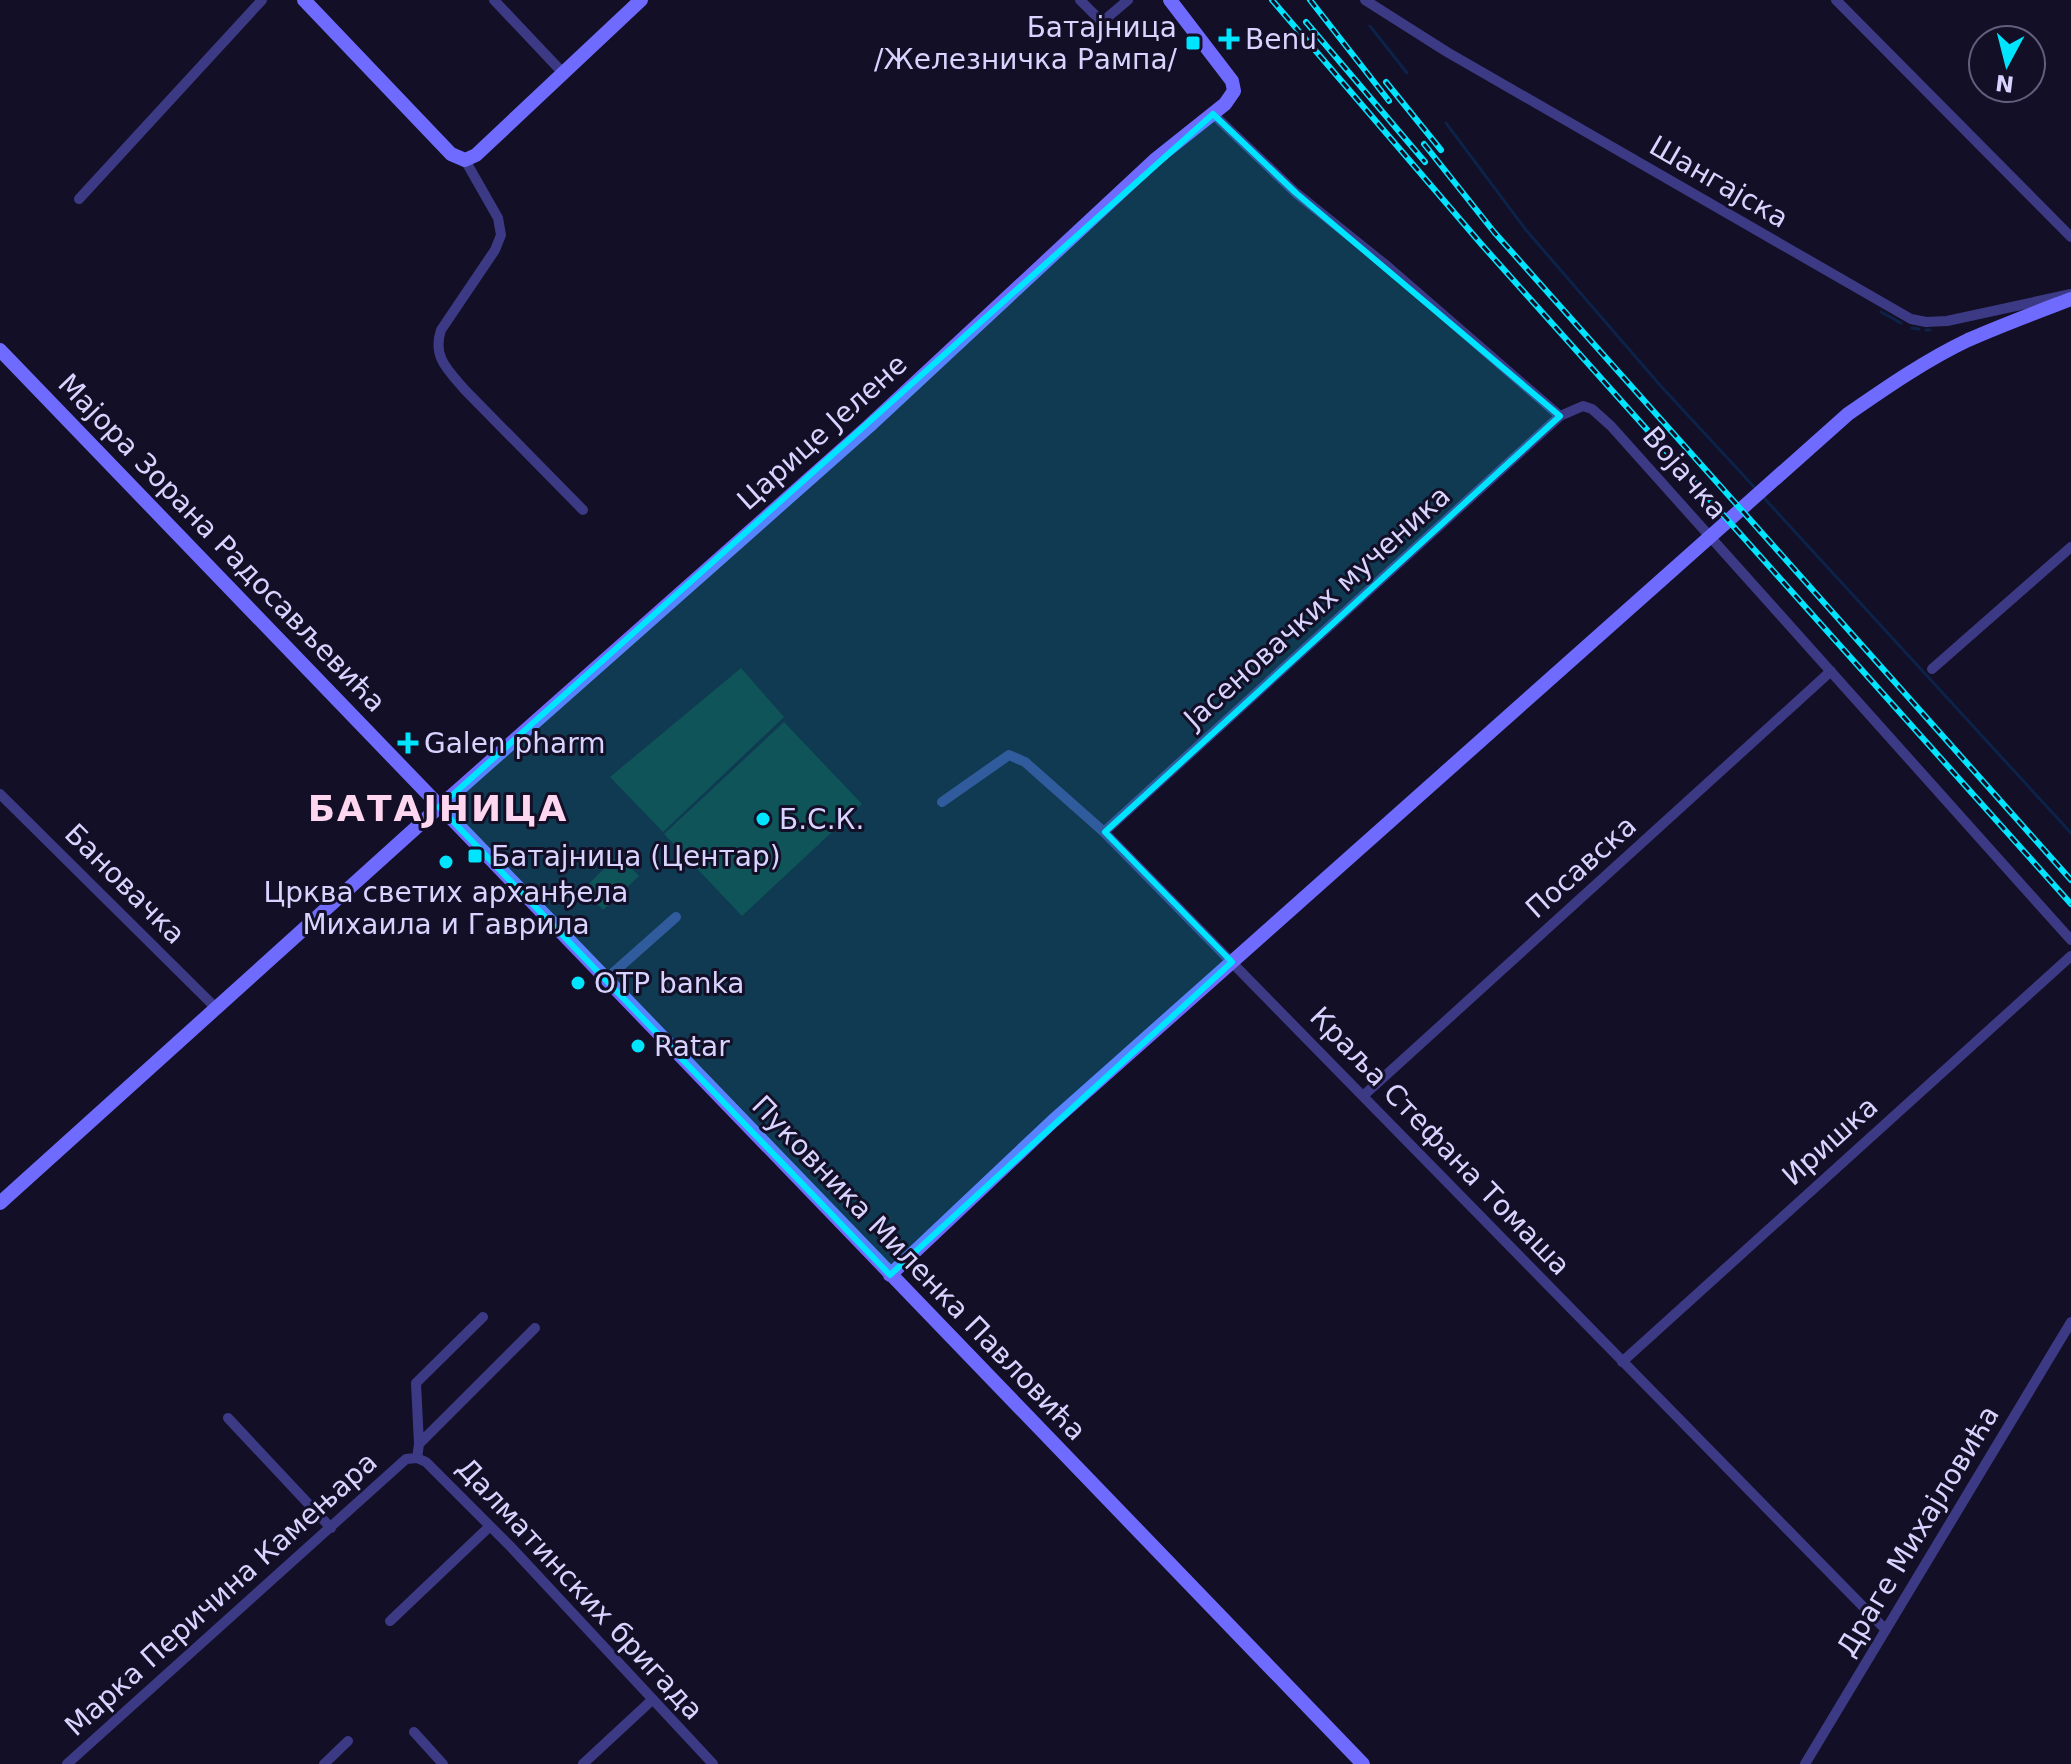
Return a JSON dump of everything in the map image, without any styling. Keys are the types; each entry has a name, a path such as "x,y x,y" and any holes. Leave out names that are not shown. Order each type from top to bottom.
{"main road":[{"path":"304,0 451,154 465,160 476,155 641,0"},
{"name":"Царице Јелене","path":"0,1203 439,807 869,426 1156,159 1231,98 1234,91 1232,81 1170,0"},
{"path":"890,1275 1052,1122 1578,657 1814,442 1848,414 1923,365 1967,341 2071,296"},
{"name":"Мајора Зорана Радосављевића","path":"0,350 439,807"},
{"name":"Пуковника Миленка Павловића","path":"439,807 1363,1764"}],"street":[{"path":"79,199 262,0"},
{"path":"494,0 563,73"},
{"path":"1080,0 1102,22 1128,0"},
{"name":"Шангајска","path":"1365,0 1447,52 1911,319 1947,321 2071,296"},
{"path":"1836,0 2071,237"},
{"path":"1213,114 1296,193 1387,266 1560,416"},
{"path":"465,160 498,218 501,235 495,250 441,330 437,343 439,355 465,390 583,510"},
{"name":"Војачка","path":"1560,416 1583,406 1592,409 1611,426 2071,940"},
{"name":"Јасеновачких мученика","path":"1104,832 1560,416"},
{"path":"1932,669 2071,547"},
{"name":"Посавска","path":"1363,1096 1831,671"},
{"name":"Краља Стефана Томаша","path":"942,802 1001,759 1016,756 1104,832 1886,1630"},
{"name":"Бановачка","path":"0,794 216,1008"},
{"path":"605,980 676,917"},
{"name":"Иришка","path":"1622,1362 2071,956"},
{"path":"419,1444 416,1383 483,1317"},
{"name":"Драге Михајловића","path":"1805,1764 2071,1322"},
{"path":"411,1458 419,1444 535,1328"},
{"path":"228,1418 331,1528"},
{"name":"Марка Перичина Камењара","path":"67,1764 411,1458"},
{"name":"Далматинских бригада","path":"411,1458 426,1462 490,1526 713,1764"},
{"path":"390,1621 490,1526"},
{"path":"583,1764 652,1700"},
{"path":"414,1732 443,1764"},
{"path":"324,1764 348,1741"}],"highlighted area":[{"path":"1213,114 1296,193 1560,416 1105,832 1232,962 890,1275 439,807"}],"green space":[{"path":"741,668 784,717 663,832 610,777"},
{"name":"Б.С.К.","path":"784,722 862,804 742,916 664,834"},
{"path":"619,855 639,876 603,910 583,889"}],"waterway":[{"path":"1370,26 1407,73"},
{"path":"1446,123 1526,230 1659,384 1756,489"},
{"path":"1881,312 1901,323"},
{"path":"1912,328 1919,329"},
{"path":"1764,498 2071,833"}],"railway":[{"path":"1272,0 1482,245 2071,904"},
{"path":"1310,0 1389,101"},
{"path":"1306,22 1425,162"},
{"path":"1386,82 1441,150"},
{"path":"1424,144 1494,232 2071,880"}],"place":[{"name":"Benu","path":"1229,39"},
{"name":"Батајница /Железничка Рампа/","path":"1193,43"},
{"name":"Galen pharm","path":"408,743"},
{"name":"Б.С.К.","path":"763,819"},
{"name":"Батајница (Центар)","path":"475,856"},
{"name":"Црква светих арханђела Михаила и Гаврила","path":"446,862"},
{"name":"OTP banka","path":"578,983"},
{"name":"Ratar","path":"638,1046"}],"district":[{"name":"БАТАЈНИЦА","path":"438,808"}]}
